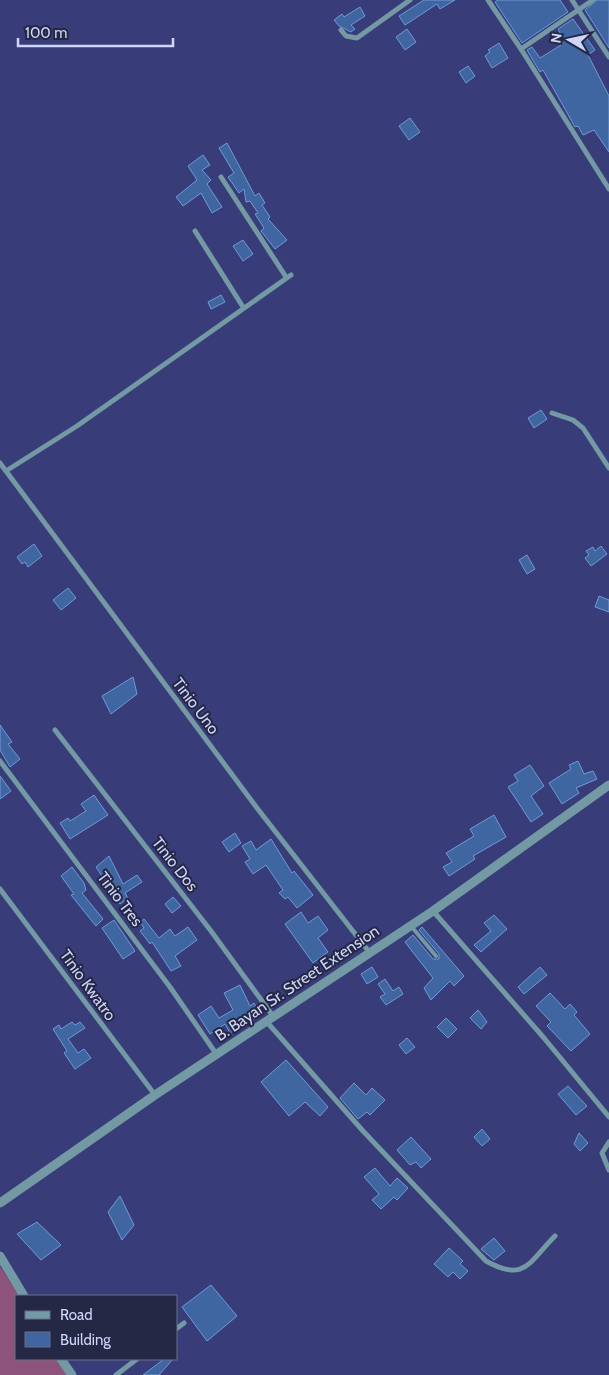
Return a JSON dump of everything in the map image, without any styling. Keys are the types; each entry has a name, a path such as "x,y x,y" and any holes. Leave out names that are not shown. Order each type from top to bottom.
{"street":[{"path":"341,30 346,36 357,38 410,0"},
{"path":"488,0 522,49 609,189"},
{"path":"572,0 609,57"},
{"path":"522,49 593,0"},
{"path":"6,471 77,426 289,276 221,178"},
{"path":"195,231 244,307"},
{"path":"552,414 573,420 583,428 609,468"},
{"name":"Tinio Uno","path":"0,463 257,808 370,953"},
{"name":"Tinio Dos","path":"55,730 211,931 270,1019 363,1131 486,1261 496,1267 516,1272 524,1268 555,1236"},
{"name":"Tinio Tres","path":"0,761 170,987 217,1055"},
{"name":"B. Bayan Sr. Street Extension","path":"0,1203 155,1095 433,911 609,785"},
{"name":"Tinio Kwatro","path":"0,889 155,1095"},
{"path":"433,911 544,1038 609,1117"},
{"path":"609,1142 602,1153 609,1170"},
{"path":"0,1256 23,1295"},
{"path":"178,1328 184,1323"},
{"path":"62,1360 72,1375"},
{"path":"116,1375 136,1360"}],"lane":[{"path":"411,926 436,956"}],"shaded area":[{"path":"0,1266 18,1295 15,1295 15,1360 60,1360 69,1375 0,1375"}],"building":[{"path":"424,0 455,0 440,9 437,4 405,25 399,16"},
{"path":"498,0 560,0 568,12 522,43 495,2"},
{"path":"597,0 609,0 609,48 585,10"},
{"path":"360,7 365,16 351,25 355,29 351,32 339,26 334,20 342,14 344,17"},
{"path":"573,19 595,50 588,55 609,96 609,152 594,130 583,135 578,126 575,127 543,70 540,72 527,50 532,47 540,58 561,45 559,40 562,37 558,29"},
{"path":"407,29 416,42 405,50 396,37"},
{"path":"499,43 508,58 492,68 485,56 490,52 488,50"},
{"path":"468,66 475,76 466,83 459,72"},
{"path":"410,118 420,132 409,140 399,126"},
{"path":"227,143 255,196 259,193 265,203 262,205 270,217 268,219 287,240 275,249 261,231 264,228 255,214 258,213 250,201 246,202 244,189 239,193 228,177 234,173 219,148"},
{"path":"203,155 210,165 202,170 211,180 207,184 222,207 212,213 201,193 183,206 176,197 197,180 188,166"},
{"path":"243,240 253,254 243,261 233,246"},
{"path":"221,295 225,302 211,309 208,302"},
{"path":"541,410 547,419 534,428 528,418"},
{"path":"34,544 42,556 28,567 25,562 22,564 17,557"},
{"path":"601,546 607,554 591,566 585,558 589,555 586,551 593,547 595,551"},
{"path":"527,555 535,569 527,574 519,560"},
{"path":"68,588 76,598 61,610 53,600"},
{"path":"599,596 609,600 609,612 595,607"},
{"path":"133,677 137,694 111,714 102,696"},
{"path":"0,725 12,742 8,744 20,759 10,767 0,750"},
{"path":"578,761 584,774 593,771 597,779 576,788 579,793 562,804 549,783 571,769 569,765"},
{"path":"530,765 544,786 531,796 543,814 531,822 508,787 518,781 514,775"},
{"path":"0,776 11,791 0,799"},
{"path":"94,795 108,815 70,839 60,823 68,818 70,821 86,811 81,804"},
{"path":"494,815 506,837 473,856 475,859 449,876 443,867 452,862 446,853 474,836 470,829"},
{"path":"235,833 241,843 229,852 222,842"},
{"path":"271,839 292,873 294,871 313,895 297,908 288,897 285,899 279,893 283,890 266,865 253,874 245,862 250,859 242,846 251,841 256,850"},
{"path":"109,856 123,884 137,875 142,882 125,893 128,898 120,904 96,867"},
{"path":"72,867 84,883 86,890 82,893 103,919 96,926 71,895 74,894 61,876"},
{"path":"173,897 181,906 172,913 165,904"},
{"path":"301,912 308,923 318,916 328,930 318,938 328,952 313,963 285,924"},
{"path":"494,915 507,929 481,952 474,945 491,931 484,923"},
{"path":"144,919 159,938 170,929 175,936 188,927 197,940 175,956 181,966 171,971 152,942 150,944 140,931 144,928 140,922"},
{"path":"114,920 135,951 123,959 102,928"},
{"path":"422,927 464,976 454,986 450,981 431,1000 424,988 433,978 405,942 413,935 433,959 439,959 439,954 419,930"},
{"path":"372,967 378,977 367,984 361,974"},
{"path":"540,967 547,975 524,994 518,987"},
{"path":"385,979 393,991 399,987 403,994 386,1005 380,997 385,994 378,984"},
{"path":"240,985 250,1006 254,1003 261,1015 230,1033 225,1024 210,1034 198,1015 211,1006 219,1018 233,1010 224,993"},
{"path":"550,993 565,1009 570,1004 577,1012 574,1015 590,1034 571,1051 547,1026 551,1022 536,1006"},
{"path":"478,1010 487,1022 481,1029 470,1018"},
{"path":"446,1018 457,1029 448,1038 437,1027"},
{"path":"72,1022 75,1025 80,1022 85,1028 68,1039 78,1053 84,1049 91,1058 75,1069 64,1053 67,1051 53,1029 59,1025 61,1029"},
{"path":"407,1038 415,1047 406,1054 399,1045"},
{"path":"286,1060 328,1107 320,1116 305,1102 289,1116 261,1082"},
{"path":"354,1083 366,1095 372,1088 385,1100 370,1115 367,1112 358,1119 340,1098"},
{"path":"568,1086 587,1106 576,1115 558,1094"},
{"path":"482,1129 490,1139 482,1146 474,1137"},
{"path":"579,1133 588,1143 580,1151 574,1144"},
{"path":"411,1137 431,1159 421,1168 416,1162 410,1165 397,1150"},
{"path":"375,1168 390,1186 397,1178 408,1188 397,1200 394,1197 381,1209 372,1200 379,1194 364,1177"},
{"path":"120,1196 134,1225 122,1240 108,1212"},
{"path":"37,1222 61,1245 41,1260 17,1234"},
{"path":"494,1238 505,1251 494,1260 481,1249"},
{"path":"449,1248 463,1261 460,1264 468,1271 460,1279 453,1272 448,1277 434,1264"},
{"path":"211,1285 237,1316 207,1341 182,1307"},
{"path":"163,1360 172,1360 159,1375 143,1375"}]}
